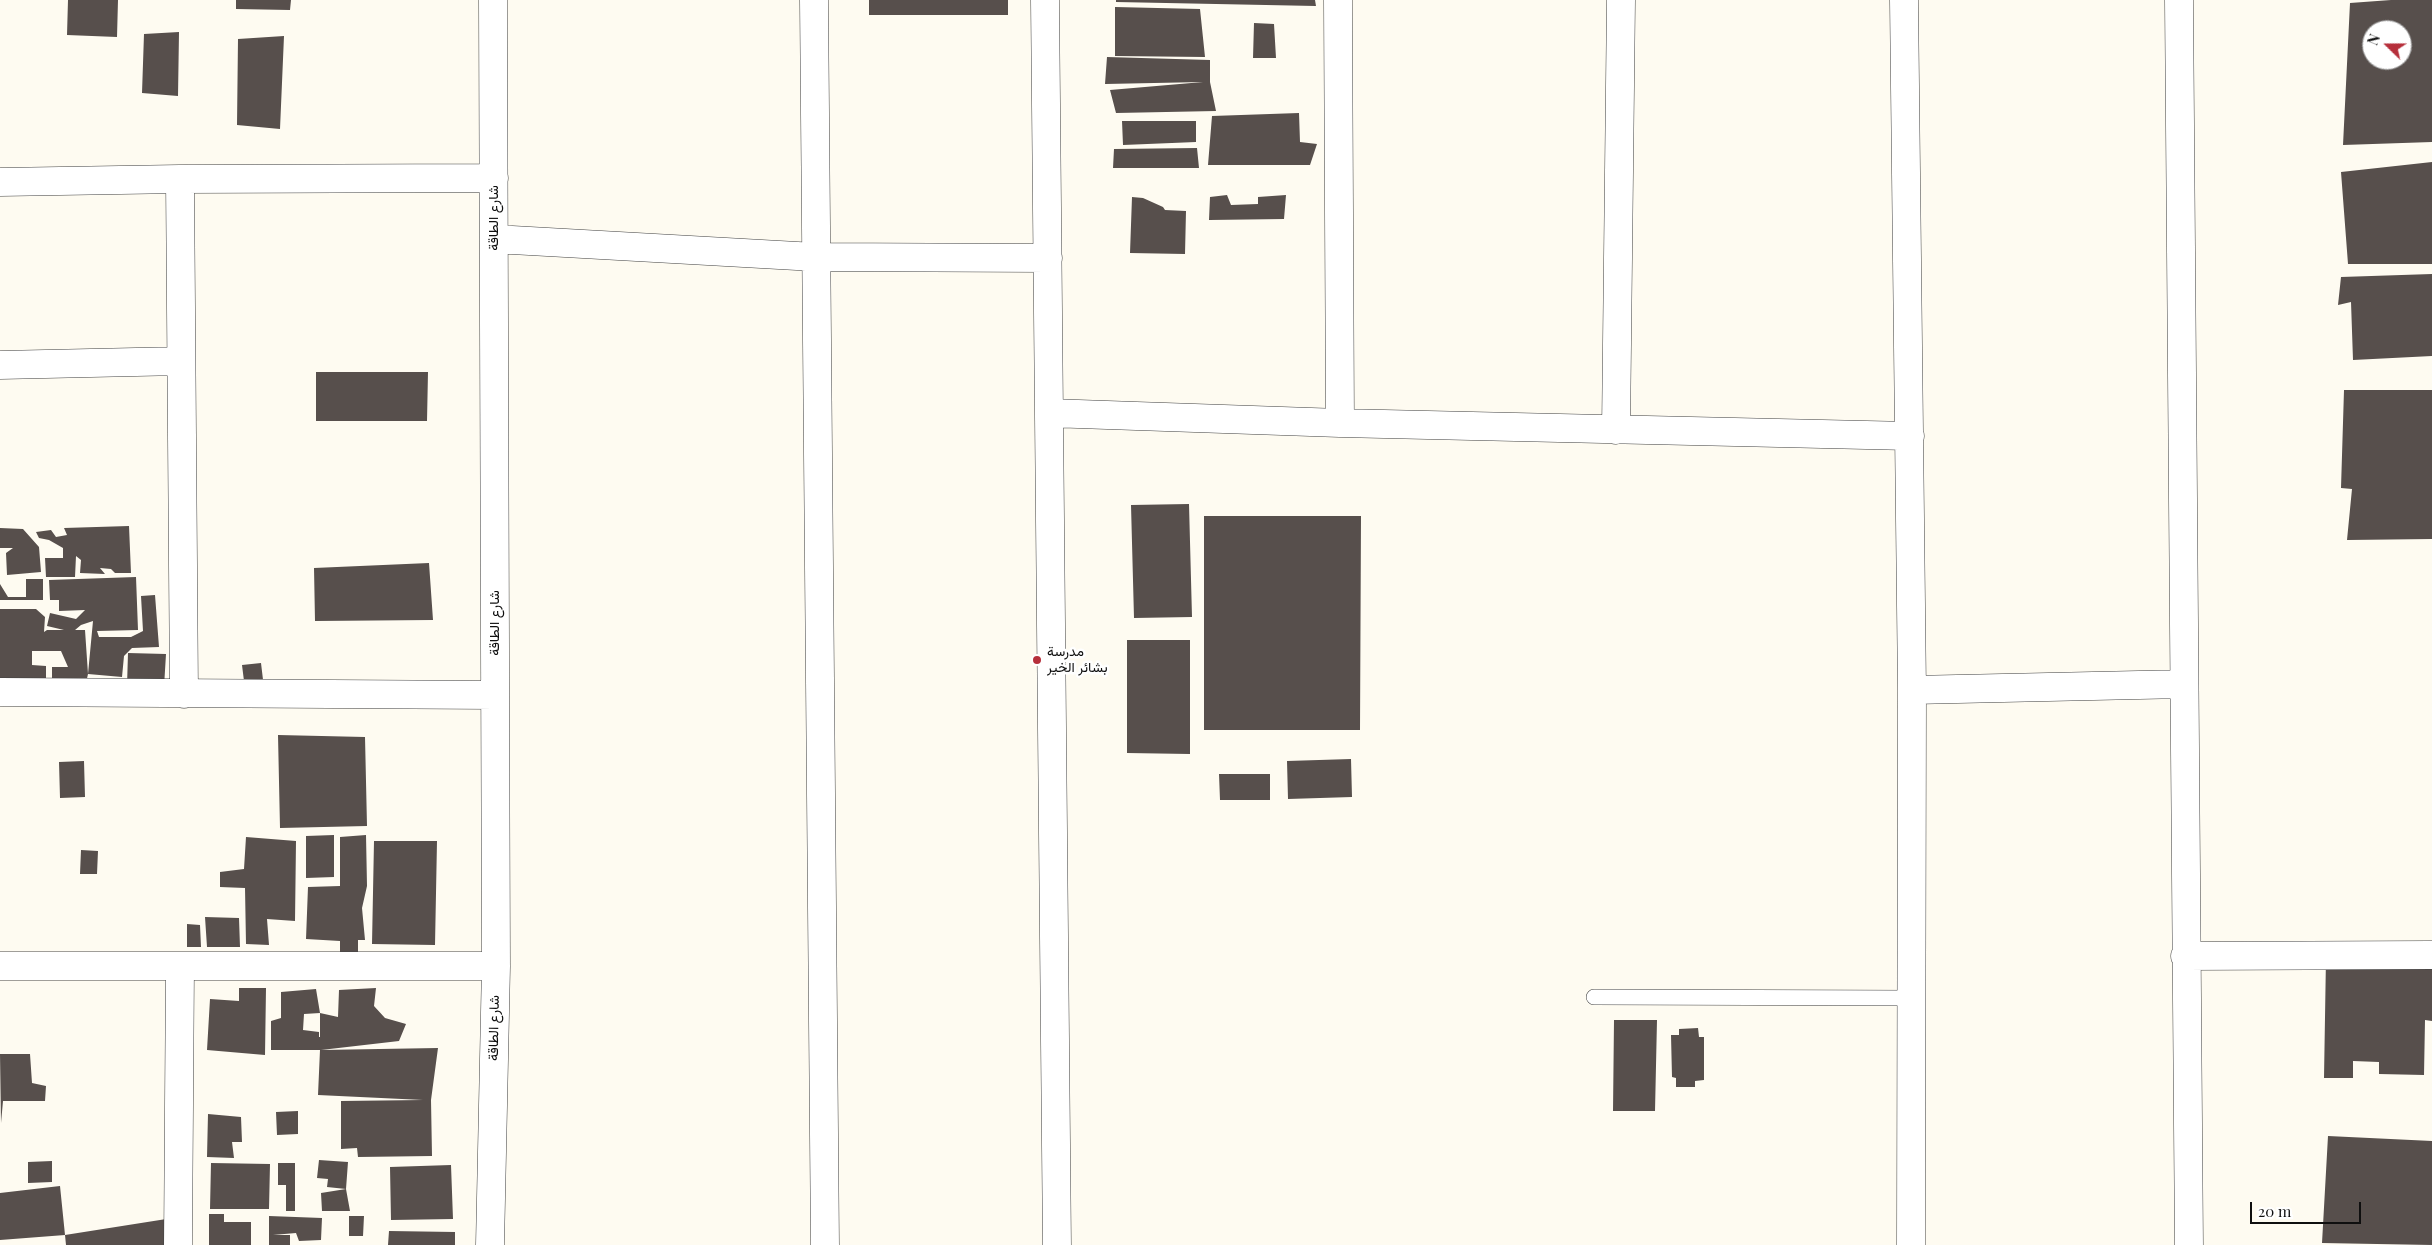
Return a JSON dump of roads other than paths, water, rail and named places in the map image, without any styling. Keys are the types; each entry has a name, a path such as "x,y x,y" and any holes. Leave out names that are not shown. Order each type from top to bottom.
{"street":[{"name":"شارع الطاقة","path":"490,1245 496,966 493,0"},
{"path":"814,0 825,1245"},
{"path":"1045,0 1057,1245"},
{"path":"1338,0 1340,423"},
{"path":"1616,430 1621,0"},
{"path":"1904,0 1912,690 1911,1245"},
{"path":"2179,0 2185,956 2190,1245"},
{"path":"0,182 180,179 494,178"},
{"path":"180,179 184,694"},
{"path":"494,239 815,257 1048,258"},
{"path":"0,365 181,361"},
{"path":"1049,414 1340,423 1910,436"},
{"path":"1912,690 2184,684"},
{"path":"0,692 495,695"},
{"path":"2185,956 2432,956"},
{"path":"0,966 496,966"},
{"path":"178,1245 180,966"}],"lane":[{"path":"1594,997 1911,998"}],"place":[{"name":"مدرسة بشائر الخير","path":"1037,660"}]}
